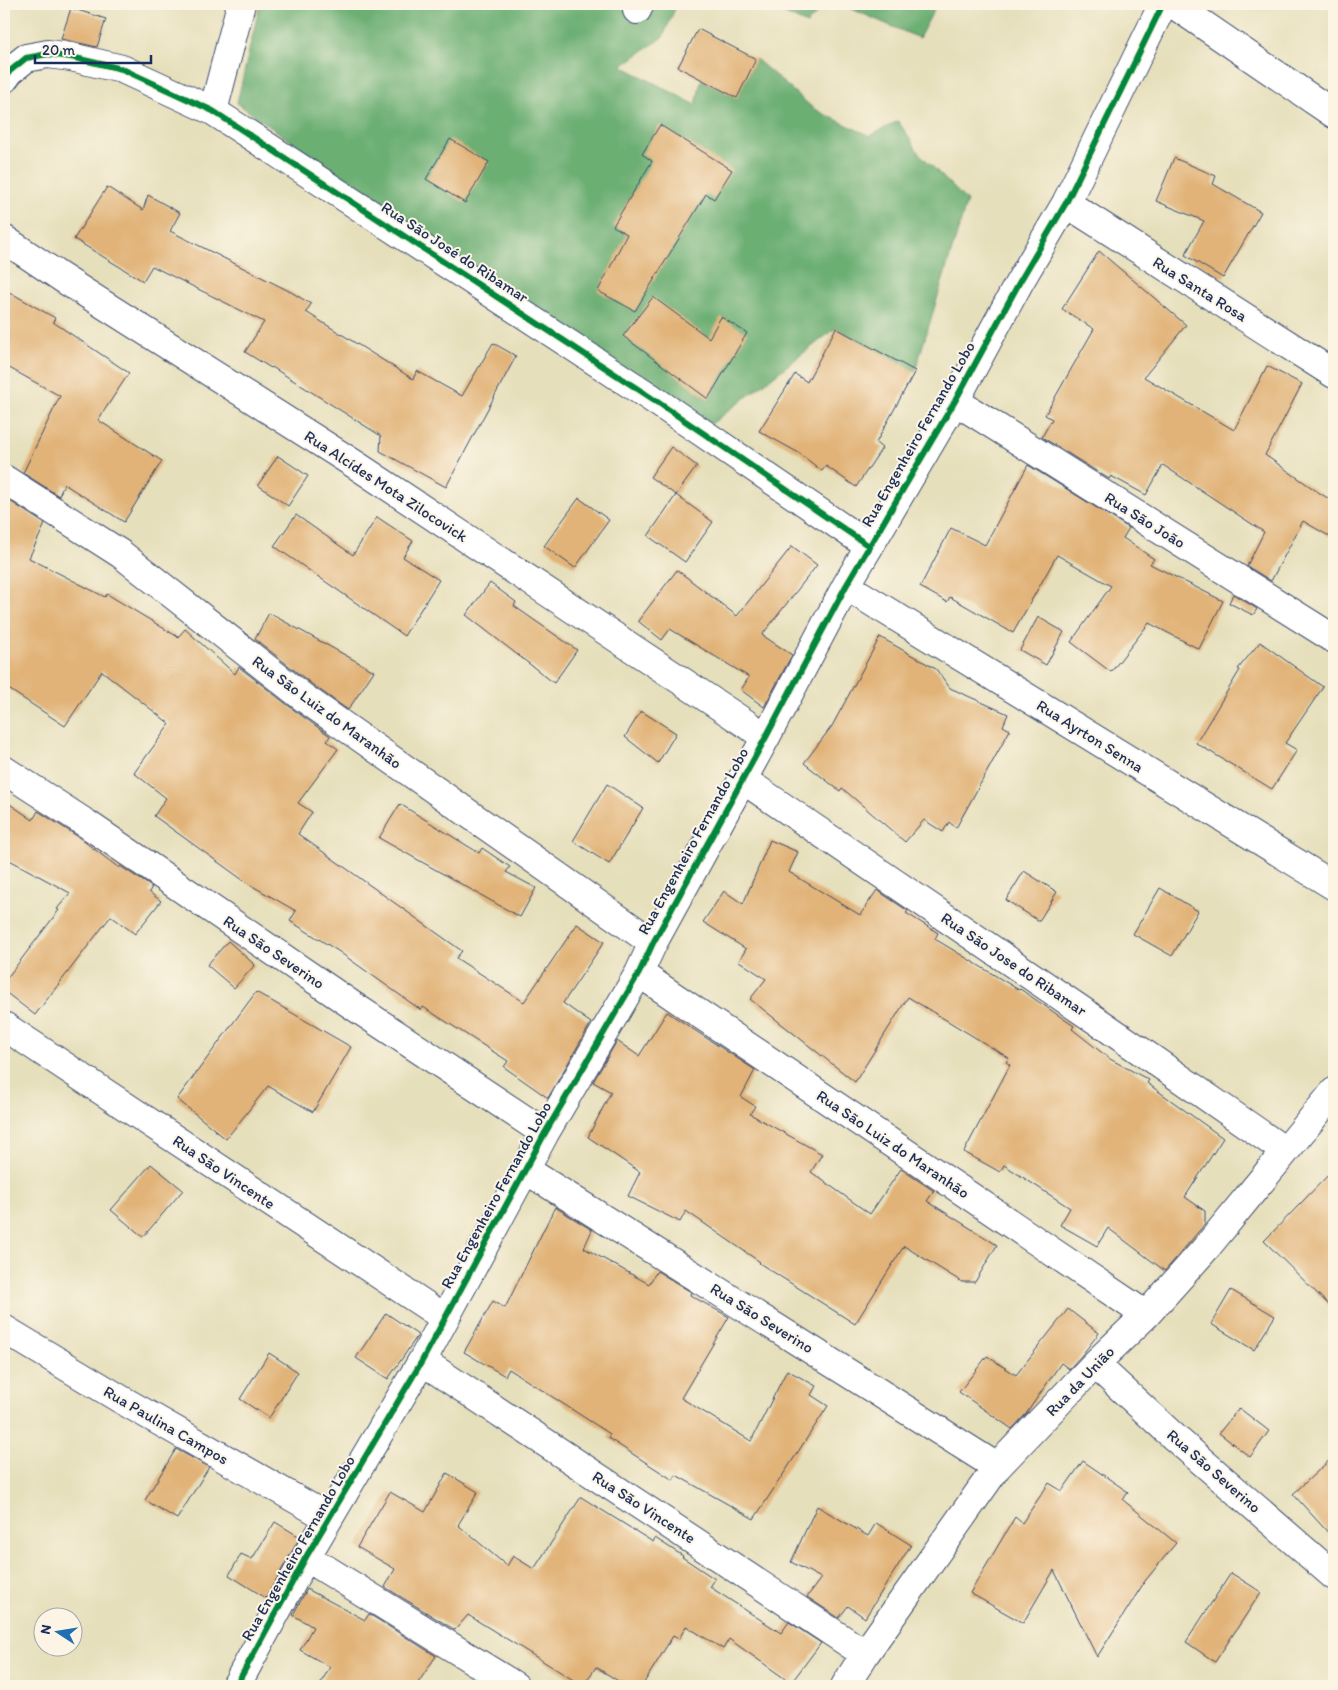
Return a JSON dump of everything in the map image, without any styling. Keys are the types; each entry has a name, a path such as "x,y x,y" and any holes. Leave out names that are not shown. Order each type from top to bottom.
{"street":[{"path":"213,110 241,4"},
{"name":"Rua Engenheiro Fernando Lobo","path":"236,1686 306,1557 422,1361 545,1134 640,974 653,943 846,586 955,401 1019,282 1066,203 1163,4"},
{"path":"1173,4 1334,114"},
{"name":"Rua São José do Ribamar","path":"4,79 10,71 26,58 48,54 71,57 122,69 213,110 650,397 869,546"},
{"name":"Rua Santa Rosa","path":"1066,203 1334,374"},
{"name":"Rua Alcídes Mota Zilocovick","path":"4,239 359,467 766,737"},
{"name":"Rua São João","path":"955,401 1334,639"},
{"name":"Rua São Luiz do Maranhão","path":"4,478 121,554 304,698 653,943"},
{"name":"Rua Ayrton Senna","path":"846,586 1334,886"},
{"name":"Rua São Severino","path":"4,770 87,824 545,1134"},
{"name":"Rua São Jose do Ribamar","path":"742,779 1285,1151"},
{"name":"Rua São Luiz do Maranhão","path":"640,974 1146,1314"},
{"name":"Rua São Vincente","path":"4,1026 445,1318"},
{"name":"Rua da União","path":"845,1686 865,1654 997,1467 1095,1364 1146,1314 1206,1248 1334,1092"},
{"name":"Rua São Severino","path":"526,1170 997,1467"},
{"name":"Rua Paulina Campos","path":"4,1329 122,1400 329,1518"},
{"name":"Rua São Vincente","path":"422,1361 865,1654"},
{"name":"Rua São Severino","path":"1095,1364 1174,1437 1334,1576"},
{"path":"306,1557 515,1686"}],"green space":[{"path":"260,4 677,4 663,37 622,66 696,105 701,80 737,97 756,59 814,109 870,136 898,121 919,153 967,201 915,371 836,328 701,432 237,103"},
{"path":"763,4 825,4 807,24"},
{"path":"840,4 937,4 919,38"}],"building":[{"path":"71,8 106,19 97,47 61,39"},
{"path":"698,29 756,59 737,98 678,67"},
{"path":"660,125 732,170 714,199 706,194 635,311 598,291 627,234 613,226 652,161 642,154"},
{"path":"450,139 489,162 465,203 426,179"},
{"path":"1174,158 1216,176 1213,184 1261,212 1223,278 1185,255 1204,221 1156,201"},
{"path":"107,187 143,210 148,195 180,213 170,231 311,304 306,312 413,379 417,371 462,396 493,343 516,356 446,487 380,451 381,436 245,352 264,322 152,266 143,281 74,239"},
{"path":"1099,251 1186,325 1144,377 1234,430 1267,366 1302,384 1265,455 1334,502 1334,539 1303,521 1271,581 1247,566 1264,532 1163,465 1146,495 1111,476 1109,479 1042,437 1052,419 1045,415 1094,329 1062,309"},
{"path":"4,289 55,318 53,322 129,373 98,420 162,461 124,522 64,484 59,496 23,473 60,396 4,365"},
{"path":"653,297 709,338 721,317 747,333 708,399 623,336"},
{"path":"836,328 915,371 876,443 882,448 856,487 826,466 822,471 799,453 759,431 795,374 807,382"},
{"path":"671,447 697,466 676,495 650,477"},
{"path":"278,456 308,476 288,506 258,485"},
{"path":"1028,465 1129,528 1123,538 1154,559 1150,564 1223,601 1199,649 1149,623 1111,672 1071,642 1111,586 1057,555 1013,633 950,597 947,602 920,587 951,528 985,545"},
{"path":"676,495 713,522 685,562 648,536"},
{"path":"579,498 609,520 575,568 544,546"},
{"path":"10,501 45,524 29,558 105,597 107,594 178,637 185,629 235,674 239,667 330,736 327,741 338,749 298,803 312,812 298,834 462,951 456,958 524,1002 577,924 604,942 563,1003 591,1023 548,1098 504,1067 508,1061 423,1007 421,1010 338,951 290,921 296,911 247,883 154,816 166,798 134,773 170,724 102,671 65,726 4,686 4,514"},
{"path":"296,515 353,555 377,517 413,541 403,557 439,580 404,636 274,546"},
{"path":"792,546 817,565 762,635 792,655 764,707 741,690 749,677 670,629 662,640 638,621 677,570 737,616"},
{"path":"490,583 516,602 514,606 577,650 554,683 466,615"},
{"path":"1233,594 1257,609 1253,615 1229,603"},
{"path":"269,613 374,671 348,710 255,639"},
{"path":"1038,617 1064,632 1046,665 1020,650"},
{"path":"880,637 936,669 950,688 1008,714 1003,726 1010,730 956,828 949,822 943,832 924,820 905,842 842,788 840,791 804,763 832,726"},
{"path":"1260,642 1323,687 1285,743 1297,750 1272,789 1196,743 1240,670 1238,669"},
{"path":"641,711 676,733 658,763 625,737"},
{"path":"607,784 643,808 609,864 573,841"},
{"path":"4,800 33,820 38,811 77,836 119,868 120,866 152,887 149,892 161,901 135,934 111,916 35,1015 4,991 4,982 70,893 4,857"},
{"path":"400,804 479,853 482,848 510,867 506,872 536,888 520,917 379,838"},
{"path":"770,840 798,852 789,872 860,915 877,890 908,911 906,913 938,933 935,939 1020,989 1074,1026 1072,1029 1110,1059 1149,1080 1147,1083 1223,1138 1185,1197 1205,1211 1205,1224 1165,1271 1108,1228 1097,1246 1060,1225 1070,1208 1004,1165 1000,1172 964,1152 1010,1065 1006,1062 1009,1058 908,997 855,1082 750,999 766,979 739,961 746,949 703,922 724,891 743,904"},
{"path":"1024,871 1057,892 1039,921 1006,900"},
{"path":"1160,888 1198,911 1172,956 1133,934"},
{"path":"228,941 255,965 234,988 207,965"},
{"path":"256,992 351,1047 313,1112 268,1086 226,1139 177,1099"},
{"path":"667,1012 755,1070 741,1097 755,1106 750,1114 822,1154 811,1172 870,1214 901,1169 934,1191 927,1201 997,1245 975,1282 962,1282 904,1246 855,1324 759,1263 686,1211 680,1222 628,1196 640,1172 588,1137 611,1092 593,1082 617,1041 639,1056"},
{"path":"151,1164 183,1190 143,1237 111,1210"},
{"path":"1334,1169 1334,1310 1264,1241"},
{"path":"555,1207 592,1230 584,1248 649,1284 657,1271 691,1292 690,1295 729,1317 681,1398 751,1441 787,1370 816,1386 811,1395 828,1406 754,1519 676,1475 673,1480 608,1438 610,1434 509,1369 505,1376 464,1352 493,1301 505,1308"},
{"path":"1231,1290 1275,1316 1254,1350 1211,1324"},
{"path":"1068,1309 1099,1333 1069,1369 1061,1363 1026,1414 1012,1429 959,1392 987,1356 1016,1375"},
{"path":"386,1313 418,1335 388,1379 356,1358"},
{"path":"269,1353 298,1372 269,1418 240,1399"},
{"path":"1239,1408 1269,1431 1250,1457 1219,1433"},
{"path":"176,1449 209,1467 177,1519 145,1500"},
{"path":"1334,1456 1334,1539 1293,1494"},
{"path":"1083,1461 1128,1492 1123,1500 1176,1543 1145,1581 1097,1657 1054,1570 1023,1623 970,1593 1015,1517 1022,1523 1049,1483 1062,1491"},
{"path":"447,1473 478,1492 458,1525 507,1566 513,1556 534,1569 581,1497 653,1542 655,1538 683,1556 715,1579 710,1587 781,1633 789,1622 821,1643 791,1683 729,1639 723,1649 686,1626 679,1639 673,1636 642,1686 626,1686 596,1667 583,1686 468,1615 455,1630 385,1587 395,1569 357,1547 390,1492 425,1512"},
{"path":"817,1506 868,1536 876,1523 911,1545 865,1618 848,1606 839,1618 807,1597 821,1578 791,1562"},
{"path":"275,1522 300,1537 266,1598 229,1575 241,1554 252,1559"},
{"path":"1231,1573 1261,1592 1215,1662 1186,1642"},
{"path":"307,1589 365,1620 369,1614 436,1656 416,1686 319,1686 330,1667 300,1650 313,1627 293,1615"}],"cycle path":[{"path":"236,1686 306,1557 422,1361 545,1133 639,973 653,943 846,586 955,401 1019,283 1066,203 1163,4"},
{"path":"4,79 10,71 26,58 48,54 71,57 122,69 213,111 650,397 869,546"}]}
